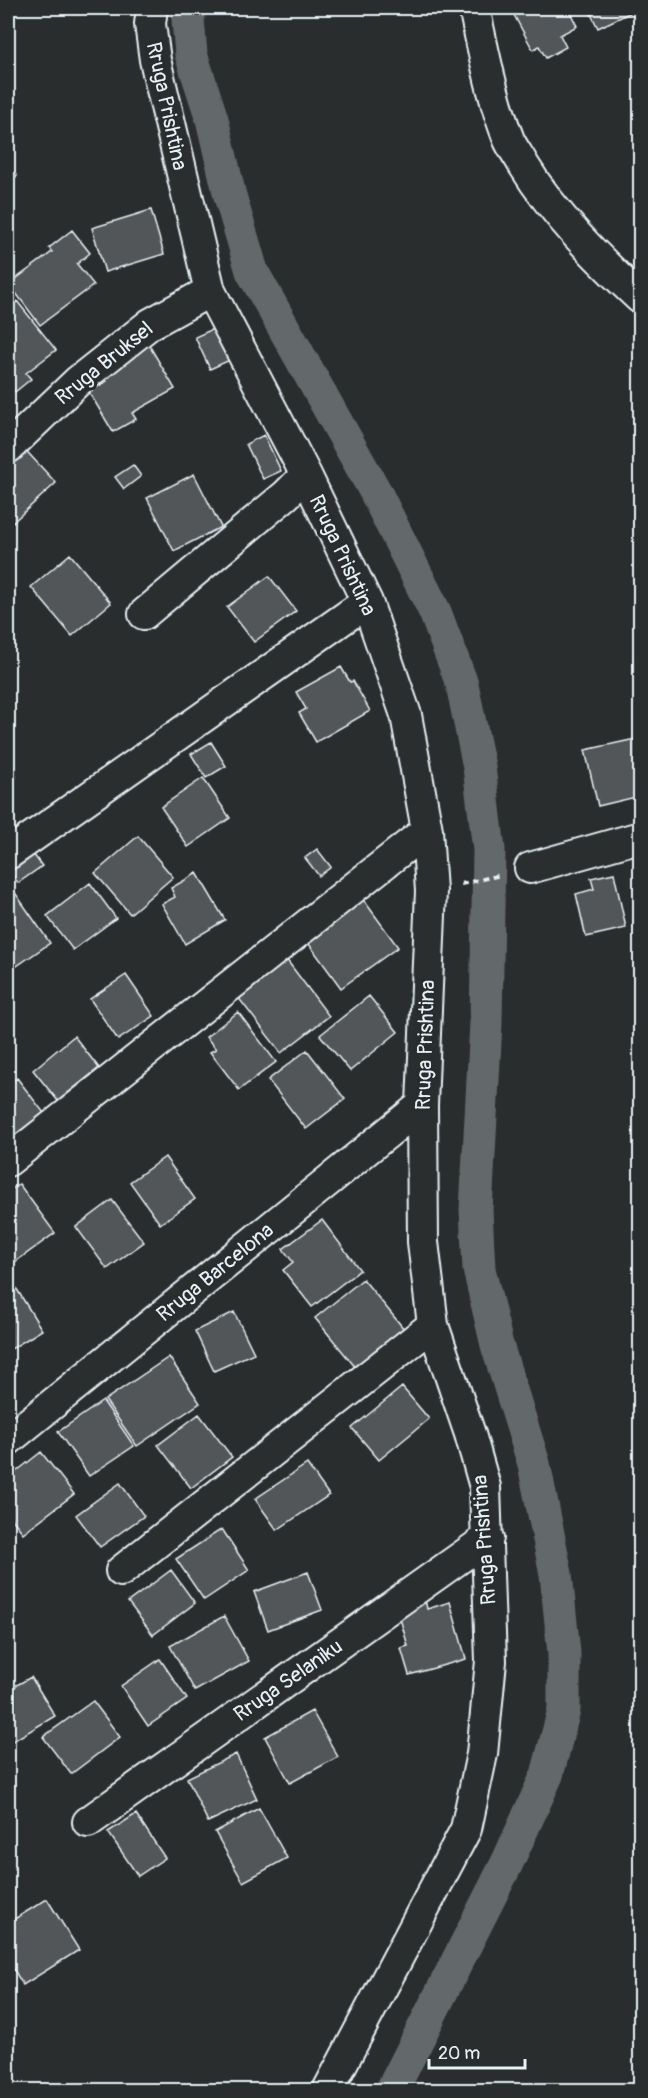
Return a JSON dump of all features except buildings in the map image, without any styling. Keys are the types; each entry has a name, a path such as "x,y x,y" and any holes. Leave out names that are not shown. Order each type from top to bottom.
{"street":[{"name":"Rruga Prishtina","path":"152,8 150,24 155,60 210,291 306,475 367,602 406,715 427,830 431,891 422,1105 423,1242 433,1325 470,1434 485,1487 491,1661 482,1754 466,1828 328,2091"},
{"path":"474,8 488,73 510,141 539,190 568,226 640,298"},
{"name":"Rruga Bruksel","path":"8,448 78,381 150,324 210,291"},
{"path":"144,614 286,495 306,475"},
{"path":"8,854 367,602"},
{"path":"8,1161 427,830"},
{"path":"530,868 640,837"},
{"name":"Rruga Barcelona","path":"8,1440 422,1105"},
{"path":"121,1571 433,1325"},
{"name":"Rruga Selaniku","path":"88,1822 488,1538"}],"path":[{"path":"431,891 530,868"}],"waterway":[{"path":"191,8 188,19 191,54 212,119 230,196 252,271 375,491 435,612 462,684 479,767 489,850 486,1023 476,1210 479,1269 497,1345 534,1464 556,1574 564,1653 564,1710 547,1775 507,1863 392,2090"}]}
